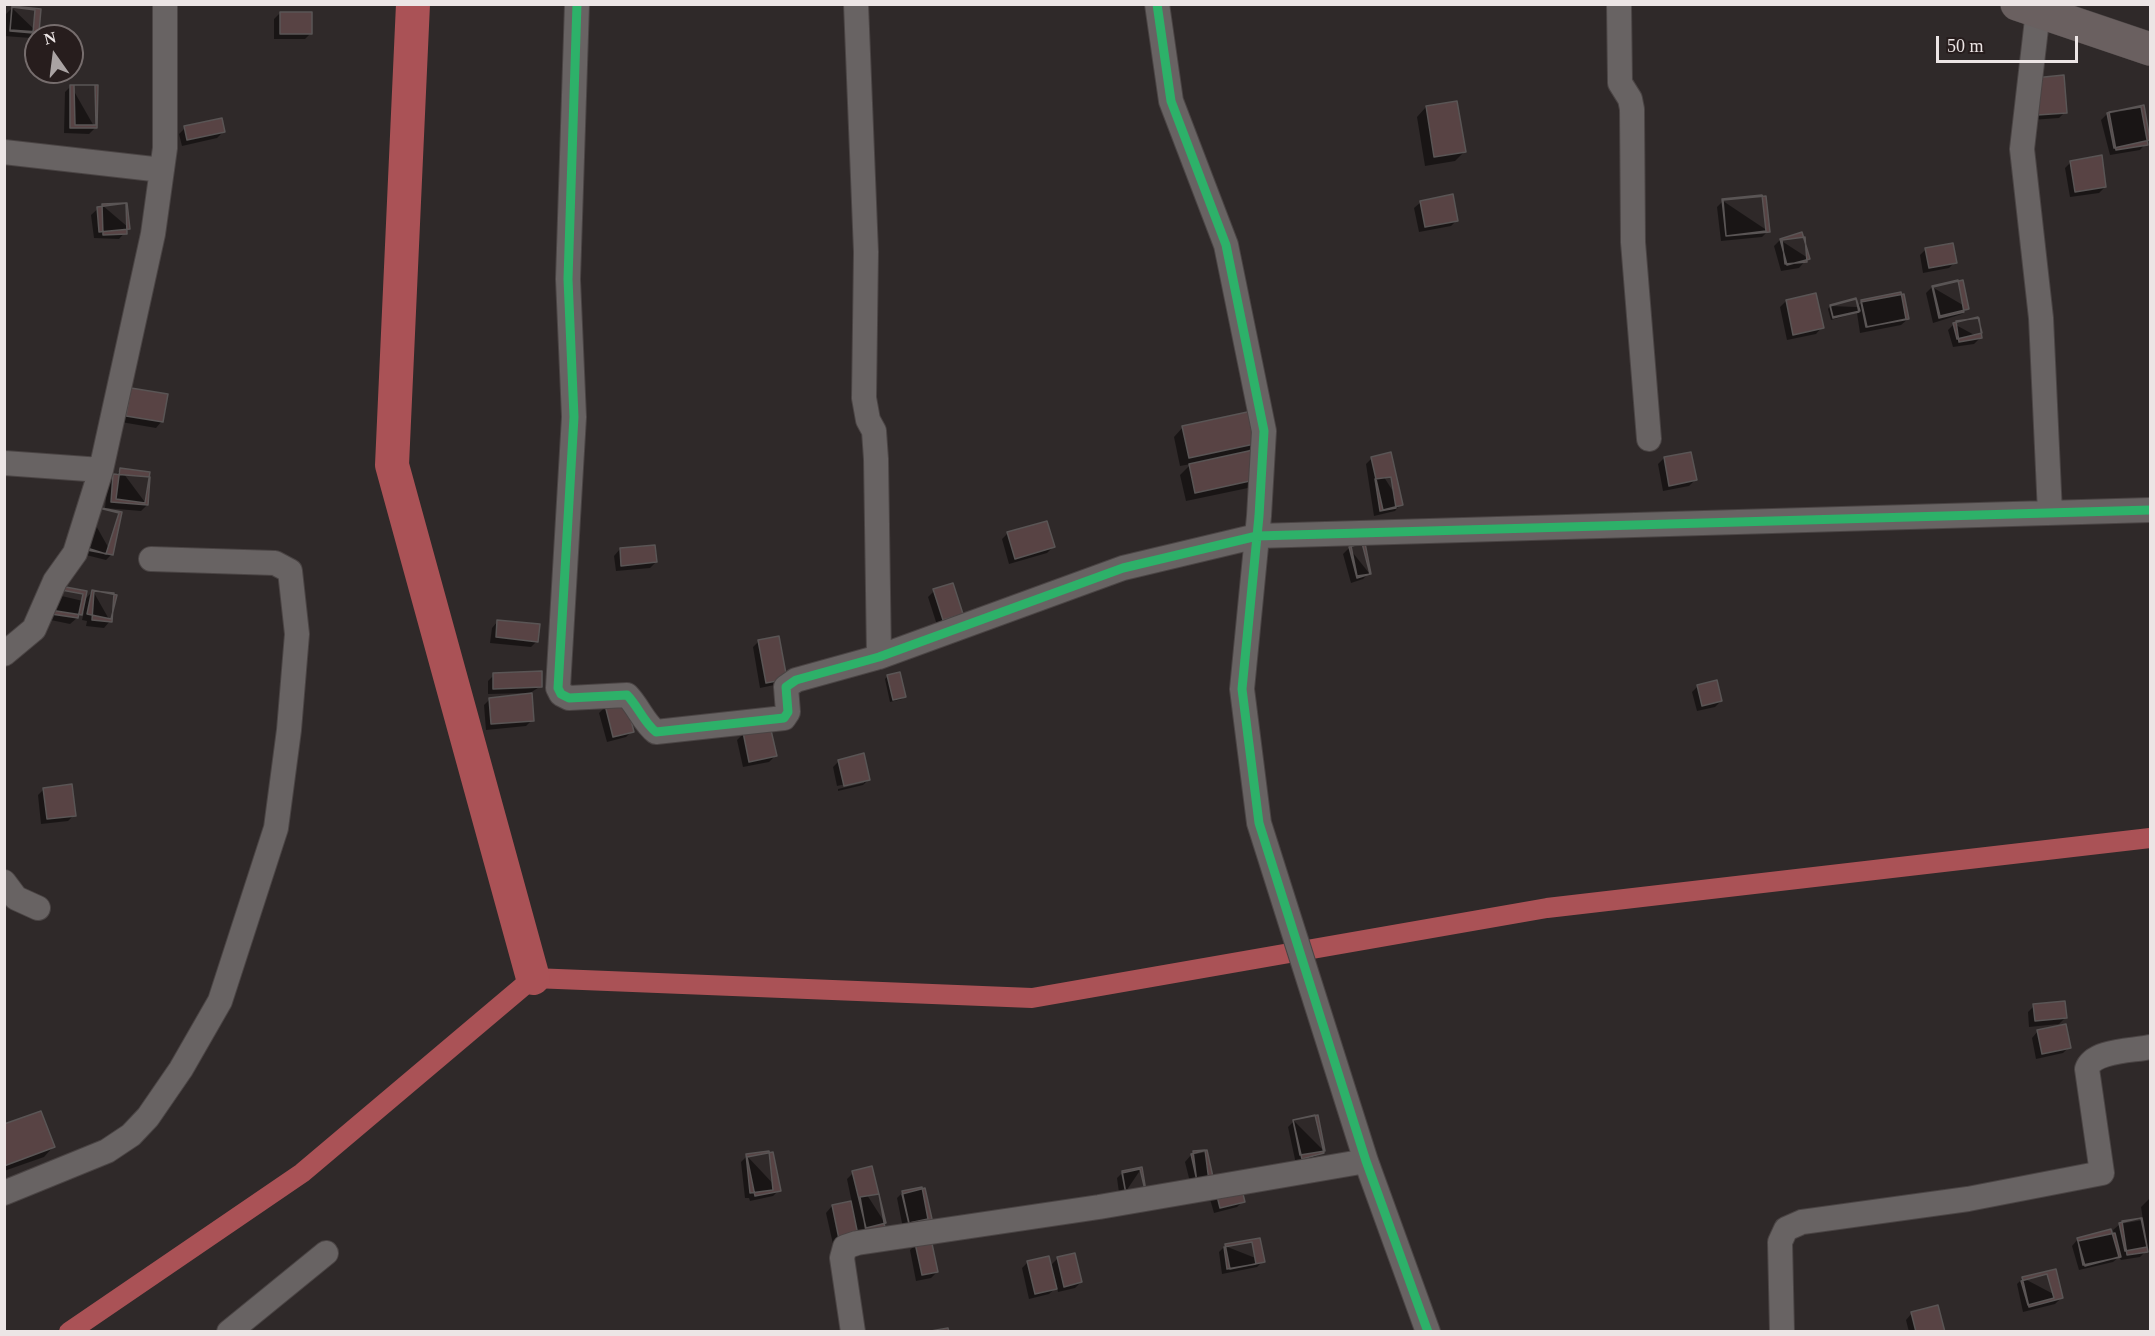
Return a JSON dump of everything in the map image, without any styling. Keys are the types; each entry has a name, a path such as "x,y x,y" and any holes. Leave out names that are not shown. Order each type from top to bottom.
{"highway":[{"path":"2027,8 2151,49"}],"street":[{"path":"4,654 34,629 55,581 75,553 102,470 140,301 165,148 165,4"},
{"path":"577,4 568,279 574,417 558,688 561,694 569,698 627,695 642,712 649,727 656,732 784,718 788,712 786,687 790,683 879,657 1123,568 1257,536 2151,510"},
{"path":"856,4 866,252 864,399 868,420 874,431 876,459 879,657"},
{"path":"1157,4 1171,101 1226,244 1264,431 1257,536 1242,689 1259,824 1366,1161 1428,1332"},
{"path":"1619,4 1620,83 1630,99 1632,109 1633,242 1649,439"},
{"path":"2027,8 2022,149 2041,318 2050,513"},
{"path":"4,152 162,170"},
{"path":"4,462 102,470"},
{"path":"4,1193 107,1151 131,1135 148,1118 181,1069 220,1001 276,828 289,730 297,634 290,571 275,563 151,559"},
{"path":"4,882 16,898 38,908"},
{"path":"1782,1332 1780,1242 1786,1229 1802,1222 1968,1199 2102,1173 2087,1069 2089,1063 2097,1057 2151,1047"},
{"path":"853,1332 842,1258 845,1247 857,1243 1099,1208 1366,1161"},
{"path":"229,1332 326,1253"}],"building":[{"path":"12,6 41,9 40,24 24,24 24,31 10,30"},
{"path":"12,7 35,10 34,24 24,24 24,32 10,31"},
{"path":"280,12 312,12 312,34 280,34"},
{"path":"2064,75 2067,113 2037,115 2034,78"},
{"path":"70,85 98,85 97,128 70,128"},
{"path":"74,85 95,85 96,125 75,125"},
{"path":"1457,101 1466,152 1434,157 1426,106"},
{"path":"2144,105 2150,140 2114,148 2107,113"},
{"path":"2141,107 2148,145 2116,150 2109,112"},
{"path":"222,118 225,132 187,140 184,126"},
{"path":"2102,155 2106,187 2075,192 2070,161"},
{"path":"1453,194 1458,221 1425,227 1420,201"},
{"path":"1762,195 1766,231 1726,236 1722,199"},
{"path":"1766,196 1770,232 1726,236 1723,200"},
{"path":"126,203 127,234 103,235 102,204"},
{"path":"127,203 130,229 99,232 97,207"},
{"path":"1802,232 1810,259 1787,265 1780,239"},
{"path":"1805,237 1807,262 1785,264 1782,240"},
{"path":"1953,243 1957,263 1929,268 1925,248"},
{"path":"1958,280 1964,312 1939,318 1932,286"},
{"path":"1963,280 1969,309 1940,316 1933,287"},
{"path":"1901,292 1906,319 1867,327 1861,300"},
{"path":"1816,293 1824,328 1793,335 1786,300"},
{"path":"1904,294 1909,319 1866,327 1861,302"},
{"path":"1856,298 1860,311 1833,317 1830,305"},
{"path":"1856,299 1859,312 1833,318 1830,306"},
{"path":"1978,317 1982,333 1957,339 1953,323"},
{"path":"1979,318 1982,338 1959,342 1956,321"},
{"path":"131,388 168,394 163,422 126,416"},
{"path":"1252,411 1259,443 1189,458 1182,426"},
{"path":"1253,450 1259,479 1195,493 1189,464"},
{"path":"1391,452 1403,505 1383,510 1371,457"},
{"path":"1691,452 1697,480 1669,486 1664,457"},
{"path":"120,468 150,472 145,503 116,499"},
{"path":"113,474 150,477 148,505 111,502"},
{"path":"1391,477 1396,508 1380,511 1375,479"},
{"path":"96,507 122,512 113,555 87,550"},
{"path":"99,508 119,513 106,554 87,548"},
{"path":"1047,521 1055,547 1015,559 1007,532"},
{"path":"1362,543 1370,574 1357,578 1349,547"},
{"path":"1365,543 1371,574 1357,576 1351,546"},
{"path":"655,545 657,562 621,566 620,548"},
{"path":"953,583 963,614 943,620 933,589"},
{"path":"55,585 87,591 82,615 50,610"},
{"path":"56,589 83,594 78,618 51,614"},
{"path":"92,590 117,595 111,619 87,614"},
{"path":"94,591 114,593 112,622 92,620"},
{"path":"497,620 540,624 538,642 496,637"},
{"path":"779,636 787,679 766,683 758,640"},
{"path":"542,671 542,687 493,689 493,673"},
{"path":"900,672 906,697 893,700 887,675"},
{"path":"1717,680 1722,701 1702,706 1697,685"},
{"path":"532,693 534,721 491,724 489,698"},
{"path":"626,700 634,732 613,737 605,705"},
{"path":"770,726 777,756 749,762 743,732"},
{"path":"864,753 870,780 844,786 838,760"},
{"path":"72,784 76,816 47,819 43,788"},
{"path":"2065,1001 2067,1018 2035,1021 2033,1004"},
{"path":"2066,1024 2071,1048 2042,1054 2037,1030"},
{"path":"41,1111 55,1147 4,1166 4,1124"},
{"path":"1315,1115 1324,1153 1302,1159 1293,1120"},
{"path":"1318,1115 1325,1151 1300,1155 1293,1120"},
{"path":"1205,1150 1209,1181 1197,1183 1193,1151"},
{"path":"1207,1150 1213,1177 1197,1181 1191,1154"},
{"path":"769,1151 773,1190 750,1193 746,1154"},
{"path":"773,1152 781,1191 755,1196 747,1157"},
{"path":"872,1166 886,1223 866,1228 852,1171"},
{"path":"1142,1167 1146,1191 1126,1194 1122,1171"},
{"path":"1140,1169 1145,1190 1126,1194 1122,1173"},
{"path":"1241,1186 1245,1202 1220,1208 1216,1192"},
{"path":"922,1187 928,1219 909,1223 902,1191"},
{"path":"925,1188 932,1219 909,1224 902,1194"},
{"path":"879,1194 885,1228 866,1231 860,1197"},
{"path":"851,1201 858,1235 839,1239 832,1205"},
{"path":"2141,1218 2147,1247 2125,1251 2119,1223"},
{"path":"2142,1218 2148,1252 2127,1255 2122,1221"},
{"path":"2111,1229 2119,1257 2085,1266 2077,1238"},
{"path":"2115,1233 2121,1257 2083,1265 2078,1241"},
{"path":"1260,1238 1265,1262 1230,1269 1225,1244"},
{"path":"931,1239 938,1272 922,1275 915,1243"},
{"path":"1252,1242 1256,1264 1227,1269 1224,1247"},
{"path":"1075,1253 1082,1282 1064,1287 1057,1257"},
{"path":"1049,1256 1057,1289 1035,1294 1027,1261"},
{"path":"2056,1269 2063,1298 2029,1307 2022,1277"},
{"path":"2047,1274 2054,1298 2028,1305 2021,1281"},
{"path":"1938,1305 1945,1332 1916,1332 1911,1312"},
{"path":"948,1328 949,1332 925,1332"}],"waterway":[{"path":"413,4 392,465 533,978"},
{"path":"69,1332 302,1173 533,978 1032,998 1547,908 2150,838"}],"cycle path":[{"path":"577,4 568,279 574,417 558,688 561,694 569,698 627,695 656,732 784,718 788,712 786,687 796,680 879,657 1123,568 1257,536 2150,510"},
{"path":"1157,4 1171,101 1226,245 1264,431 1259,516 1242,689 1259,823 1366,1161 1428,1332"}]}
